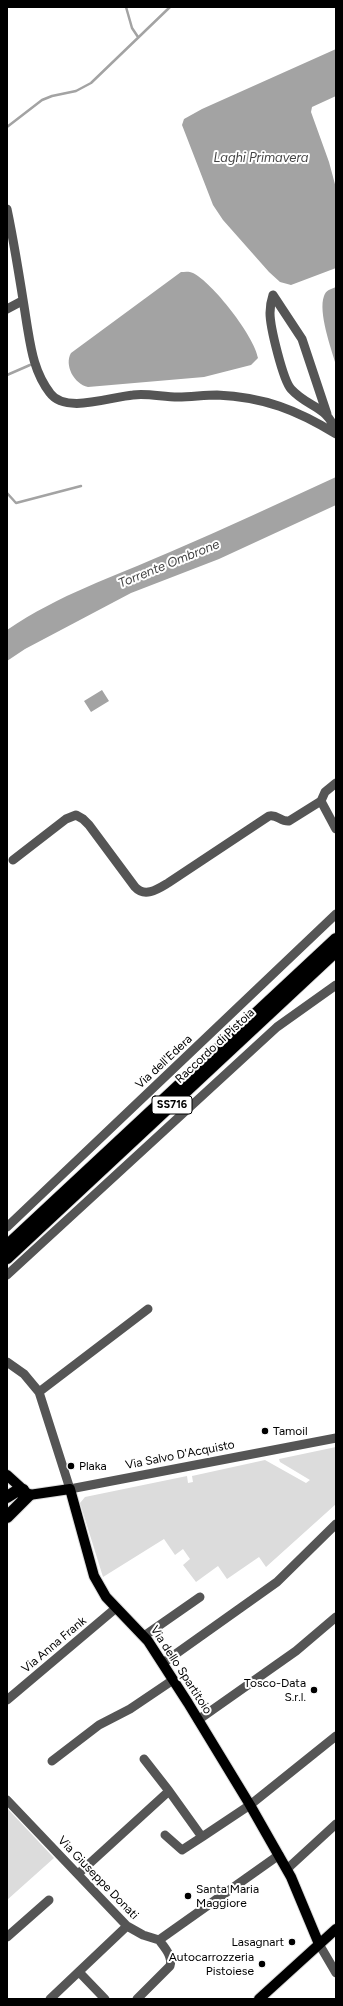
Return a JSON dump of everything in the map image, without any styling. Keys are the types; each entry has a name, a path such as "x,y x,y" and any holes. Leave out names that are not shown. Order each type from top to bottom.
{"highway":[{"name":"Raccordo di Pistoia","path":"7,1246 336,939"},
{"name":"Raccordo di Pistoia","path":"7,1258 336,951"},
{"path":"7,1497 15,1492 26,1492"},
{"path":"7,1518 26,1492"}],"main road":[{"path":"7,1475 26,1492"},
{"name":"Via Salvo D'Acquisto","path":"26,1492 70,1489"},
{"name":"Via dello Spartitoio","path":"70,1489 94,1576 102,1592 144,1636 163,1663 250,1805 287,1869 319,1944"},
{"path":"259,1999 336,1929"}],"street":[{"path":"7,209 22,301 35,365 46,387 57,400 72,403 134,394 162,397 223,396 249,399 287,408 336,433"},
{"path":"327,414 302,339 273,295 270,308 271,321 286,382 294,392 327,414 332,420 336,433"},
{"path":"7,309 22,301"},
{"path":"13,860 66,819 76,815 89,825 138,891 146,893 158,889 168,883 269,816 275,815 284,821 289,820 321,801 325,792 336,783"},
{"path":"321,801 336,829"},
{"name":"Via dell'Edera","path":"7,1227 336,914"},
{"path":"7,1275 277,1027 336,985"},
{"path":"39,1392 148,1309"},
{"name":"Via dello Spartitoio","path":"7,1362 24,1374 39,1392 70,1489"},
{"name":"Via Salvo D'Acquisto","path":"70,1489 336,1438"},
{"path":"163,1663 277,1582 336,1524"},
{"path":"144,1636 200,1597"},
{"name":"Via Anna Frank","path":"7,1700 116,1608"},
{"path":"198,1720 296,1651 336,1617"},
{"path":"52,1761 99,1725 130,1709 173,1680"},
{"path":"165,1835 182,1850 250,1805 336,1736"},
{"path":"144,1759 202,1837"},
{"path":"78,1874 169,1791"},
{"name":"Via Giuseppe Donati","path":"7,1800 127,1926 143,1935 159,1940"},
{"path":"287,1869 336,1824"},
{"path":"137,1999 170,1966 171,1961 169,1955 159,1940 279,1855"},
{"path":"7,1937 49,1900"},
{"path":"50,1999 127,1926"},
{"name":"Via dello Spartitoio","path":"319,1944 336,1973"},
{"path":"78,1972 105,1999"}],"shaded area":[{"path":"336,1447 336,1504 266,1567 259,1557 227,1579 218,1566 196,1582 183,1565 190,1559 183,1549 175,1555 164,1539 103,1577 80,1503 85,1497 187,1476 188,1483 193,1482 192,1476 265,1460 306,1483 310,1480 280,1462 279,1459"},
{"path":"7,1808 54,1858 7,1900"}],"water":[{"name":"Laghi Primavera","path":"336,49 336,96 312,107 311,112 329,162 336,188 336,268 291,285 280,282 269,272 223,220 213,205 182,125 184,119 202,109"},
{"path":"181,272 193,273 201,278 221,298 241,324 255,349 258,358 251,365 204,377 88,387 78,382 70,368 69,358 71,353"},
{"path":"336,287 336,365 326,330 323,303 326,292"},
{"name":"Torrente Ombrone","path":"336,477 336,505 219,559 131,593 25,649 7,661 7,630 27,617 67,596 191,543"},
{"path":"102,690 109,701 91,712 84,701"}],"waterway":[{"path":"126,7 132,28 138,37"},
{"path":"7,127 42,100 52,96 76,91 91,83 170,7"},
{"path":"7,375 30,365"},
{"path":"7,493 16,503 81,486"}],"place":[{"name":"Tamoil","path":"265,1431"},
{"name":"Plaka","path":"71,1466"},
{"name":"Tosco-Data S.r.l.","path":"314,1690"},
{"name":"Santa Maria Maggiore","path":"188,1896"},
{"name":"Lasagnart","path":"292,1942"},
{"name":"Autocarrozzeria Pistoiese","path":"262,1964"}]}
